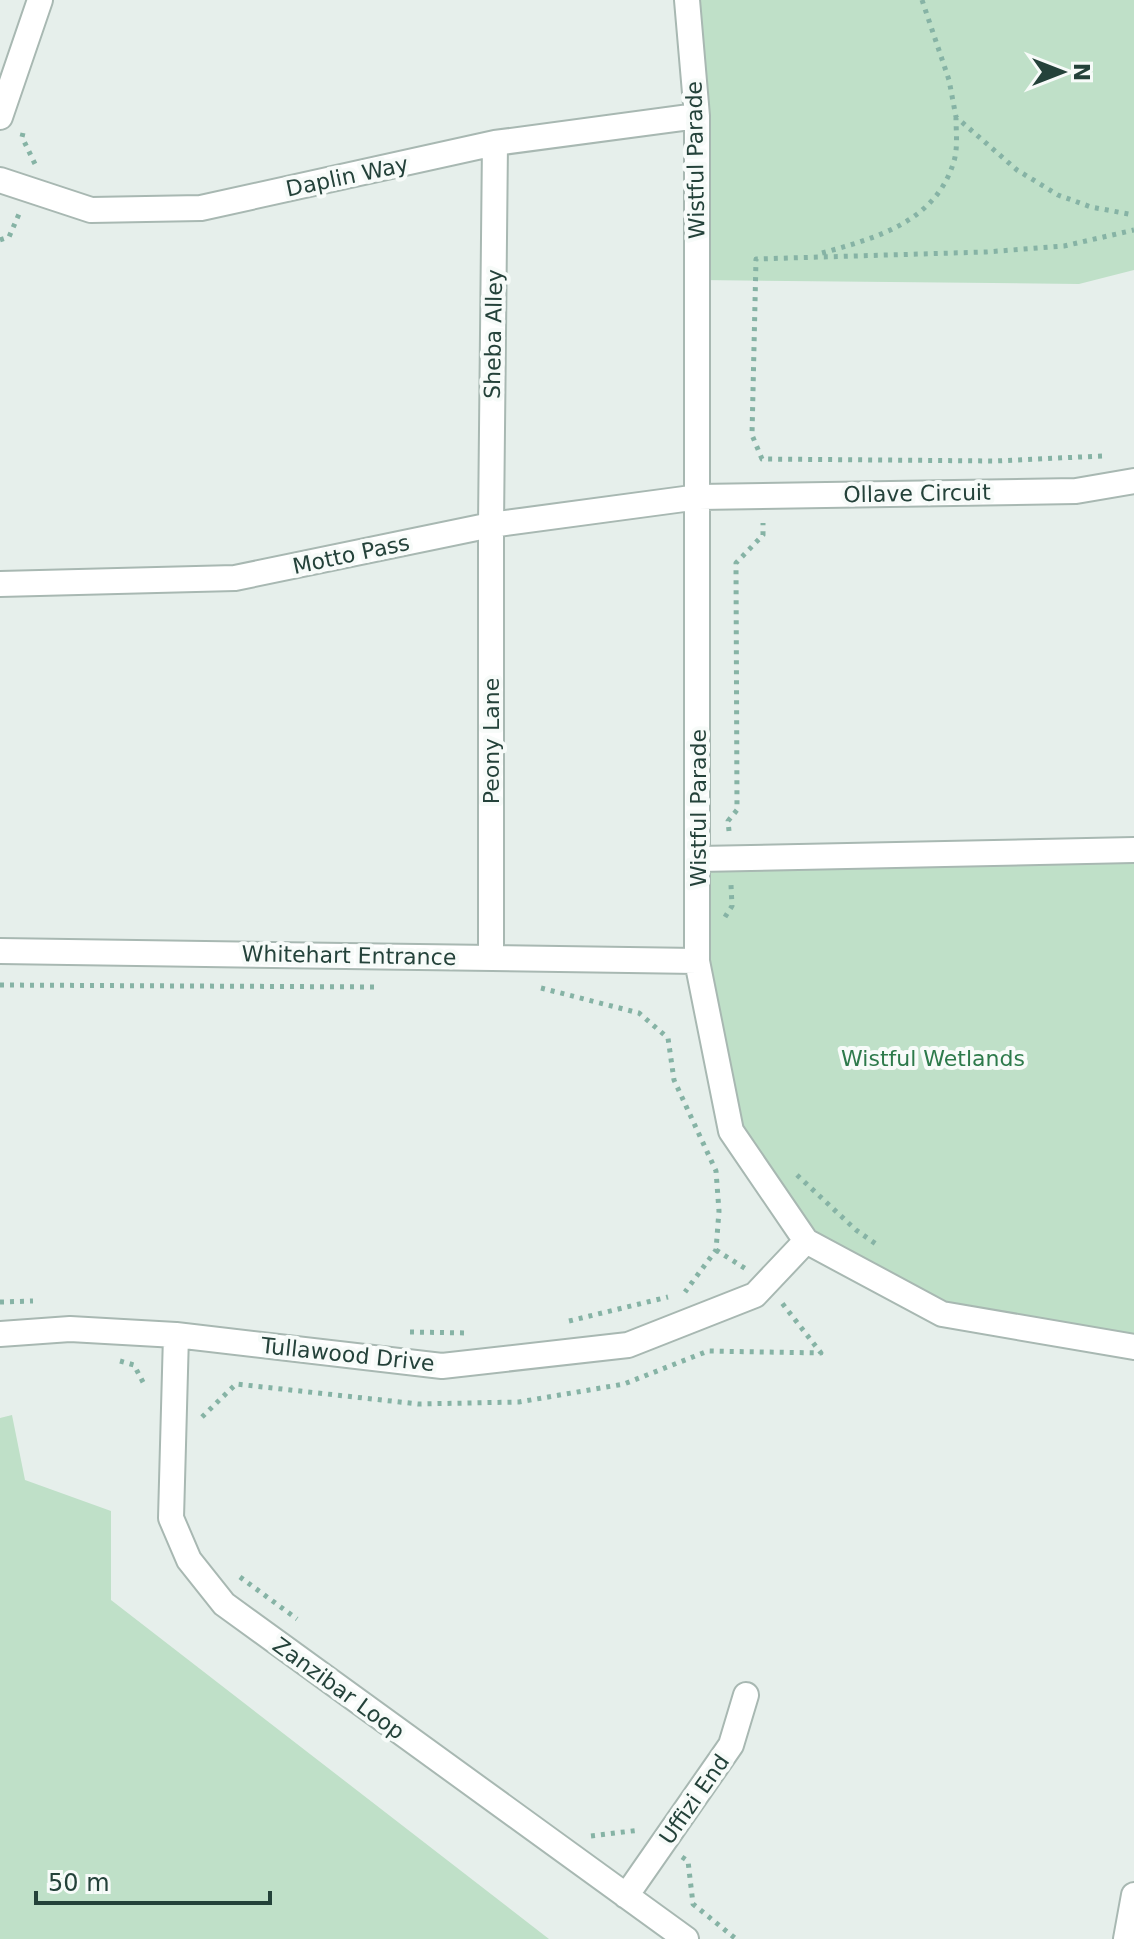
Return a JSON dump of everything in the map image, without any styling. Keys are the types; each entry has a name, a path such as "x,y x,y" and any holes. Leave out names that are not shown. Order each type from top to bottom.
{"street":[{"path":"0,117 40,0"},
{"name":"Wistful Parade","path":"687,0 697,116 697,961 731,1131 806,1241 942,1314 1134,1347"},
{"name":"Daplin Way","path":"0,180 91,210 201,208 495,143 697,116"},
{"name":"Sheba Alley","path":"491,525 495,143"},
{"name":"Ollave Circuit","path":"699,497 1076,491 1134,481"},
{"name":"Motto Pass","path":"0,584 235,578 491,525 699,497"},
{"name":"Peony Lane","path":"491,525 491,957"},
{"path":"699,859 1134,850"},
{"name":"Whitehart Entrance","path":"0,951 697,961"},
{"name":"Tullawood Drive","path":"0,1334 70,1329 176,1335 442,1366 628,1345 755,1295 806,1241"},
{"name":"Zanzibar Loop","path":"176,1335 171,1518 189,1560 224,1604 686,1939"},
{"name":"Uffizi End","path":"626,1896 731,1745 746,1695"},
{"path":"1126,1939 1134,1895"}],"path":[{"path":"813,256 867,241 900,227 926,208 942,189 955,159 956,117 949,80 922,0"},
{"path":"956,117 1017,170 1058,195 1091,207 1134,215"},
{"path":"0,240 9,237 37,168 22,137 27,123"},
{"path":"719,927 732,906 728,821 737,810 736,563 763,535 762,459 752,435 756,259 986,252 1064,246 1134,230"},
{"path":"762,459 995,461 1103,456"},
{"path":"0,985 382,987"},
{"path":"541,988 639,1013 668,1038 674,1080 716,1171 719,1211 716,1250 684,1293"},
{"path":"789,1166 835,1211 880,1247"},
{"path":"112,1359 134,1365 145,1385 148,1411 202,1415 236,1384 418,1404 519,1402 624,1384 708,1351 821,1353 767,1283 716,1250"},
{"path":"563,1323 668,1297"},
{"path":"0,1302 47,1301"},
{"path":"407,1332 483,1333"},
{"path":"202,1415 202,1430"},
{"path":"235,1573 298,1620"},
{"path":"579,1827 592,1836 638,1829 688,1861 693,1904 736,1939"}],"green space":[{"path":"701,0 1134,0 1134,270 1079,284 700,280"},
{"name":"Wistful Wetlands","path":"1134,851 1134,1348 939,1313 817,1232 728,1128 700,957 699,860"},
{"path":"12,1415 25,1480 111,1511 111,1600 549,1939 0,1939 0,1418"}]}
